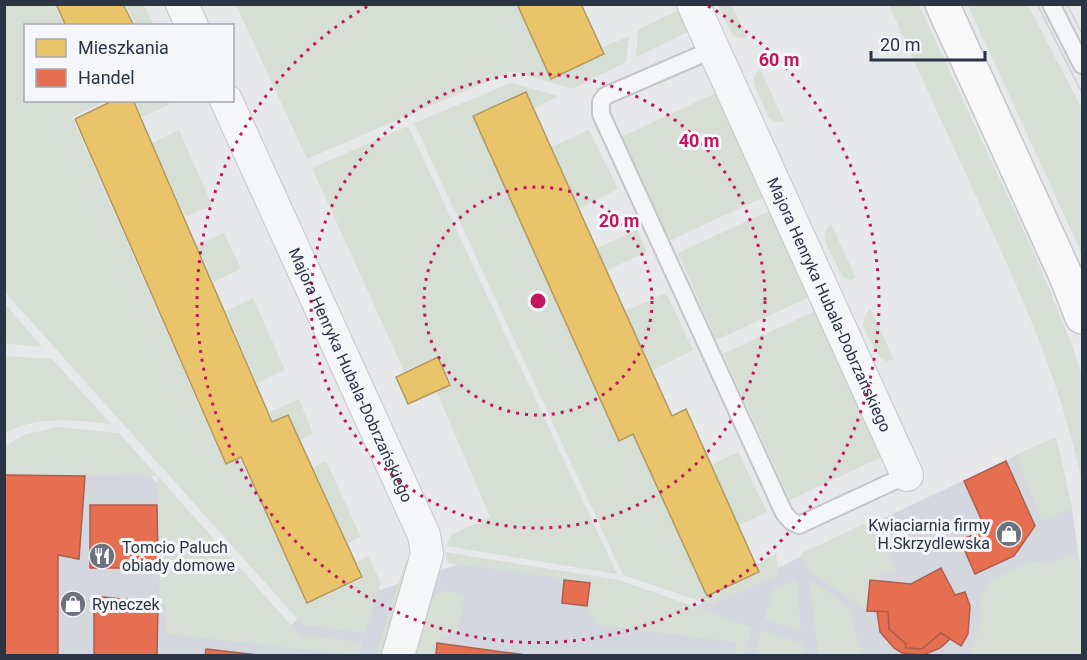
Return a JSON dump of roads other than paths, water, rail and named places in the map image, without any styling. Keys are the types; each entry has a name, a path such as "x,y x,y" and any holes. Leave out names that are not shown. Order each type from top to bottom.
{"street":[{"path":"182,4 191,24"},
{"name":"Majora Henryka Hubala-Dobrzańskiego","path":"693,4 907,475"},
{"path":"942,4 1083,317"},
{"name":"Majora Henryka Hubala-Dobrzańskiego","path":"227,102 424,536 427,554 398,656"}],"lane":[{"path":"1051,4 1083,65"},
{"path":"714,49 605,96 601,102 601,114 784,513 791,521 799,525 907,475"}],"tram line":[{"path":"1037,4 1082,93"},
{"path":"1067,4 1082,34"}],"place":[{"name":"Kwiaciarnia firmy H.Skrzydlewska","path":"1009,534"},
{"name":"Tomcio Paluch obiady domowe","path":"102,556"},
{"name":"Ryneczek","path":"73,604"}]}
